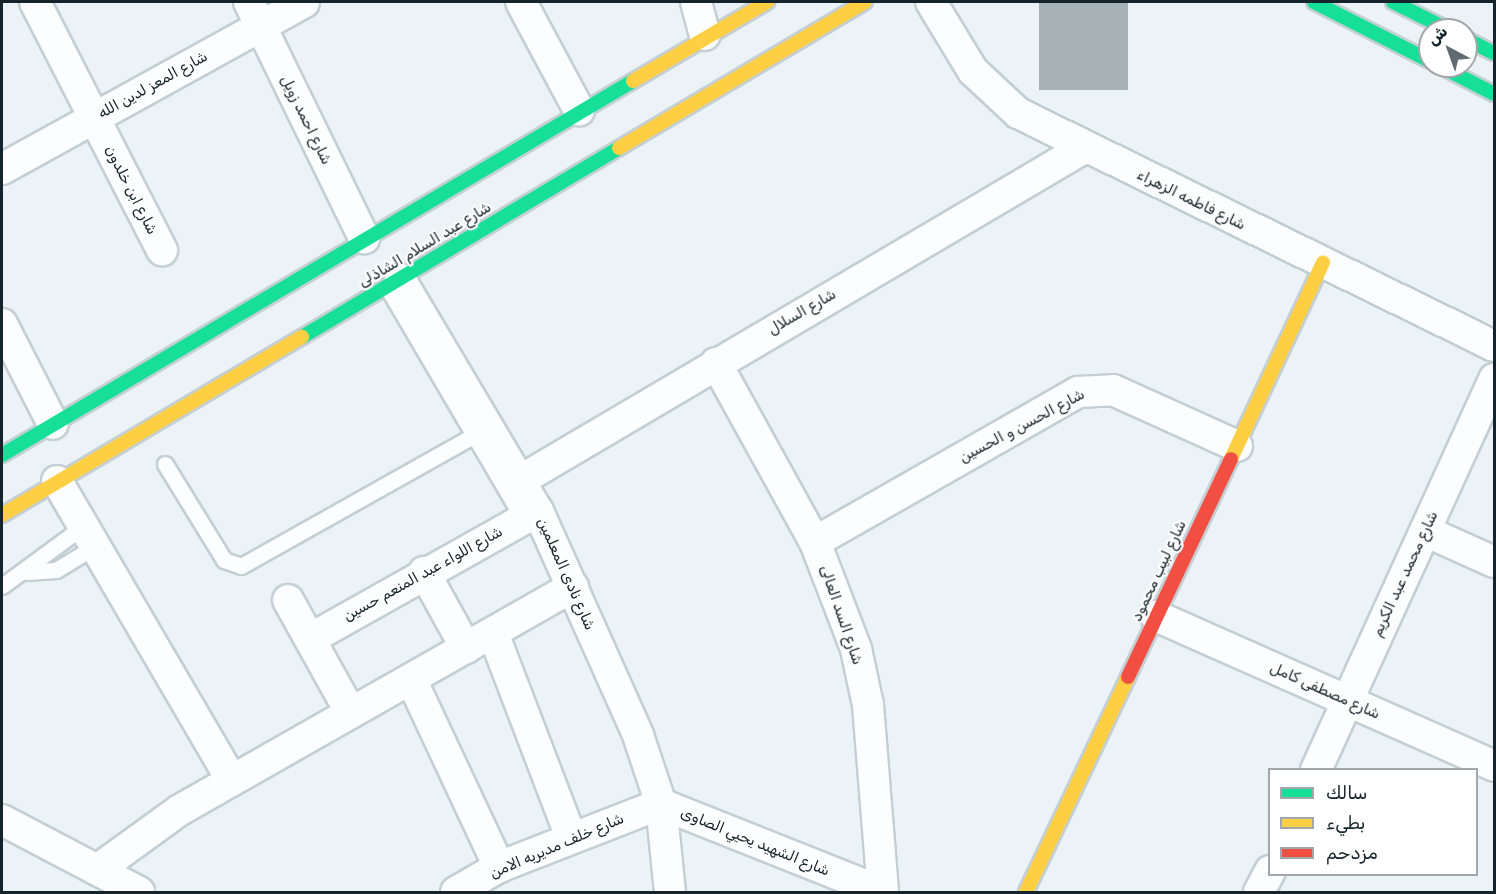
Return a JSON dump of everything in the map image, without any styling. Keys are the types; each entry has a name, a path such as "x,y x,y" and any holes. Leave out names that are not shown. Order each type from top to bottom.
{"main road":[{"path":"2,455 648,69 767,2"},
{"name":"شارع عبد السلام الشاذلى","path":"2,515 865,2"},
{"path":"1314,2 1418,55"},
{"path":"1398,3 1426,18"},
{"path":"1478,45 1494,53"},
{"path":"648,69 674,115"},
{"path":"1463,78 1494,94"},
{"name":"شارع لبيب محمود","path":"1026,892 1323,263"}],"street":[{"name":"شارع ابن خلدون","path":"35,2 162,250"},
{"name":"شارع المعز لدين الله","path":"2,169 94,118 255,14 304,2"},
{"path":"521,2 579,110"},
{"path":"696,2 705,36"},
{"name":"شارع فاطمه الزهراء","path":"931,2 973,71 994,94 1018,113 1084,148 1494,346"},
{"name":"شارع احمد زويل","path":"255,14 364,238"},
{"name":"شارع السلال","path":"521,480 1084,148"},
{"name":"شارع نادى المعلمين","path":"394,283 521,480 530,515 573,587 638,735 661,804 670,892"},
{"path":"2,324 52,424"},
{"name":"شارع السد العالى","path":"716,363 815,542 852,638 868,705 882,892"},
{"name":"شارع محمد عبد الكريم","path":"1317,768 1494,379"},
{"name":"شارع الحسن و الحسين","path":"815,542 1078,392 1113,390 1237,446"},
{"path":"57,481 232,780"},
{"name":"شارع اللواء عبد المنعم حسين","path":"310,639 424,572 530,515"},
{"path":"1425,531 1494,562"},
{"path":"424,572 466,648"},
{"path":"97,870 154,827 232,780 573,587"},
{"path":"288,600 351,713"},
{"name":"شارع مصطفى كامل","path":"1156,616 1494,766"},
{"path":"493,633 571,837"},
{"path":"411,678 499,867"},
{"name":"شارع الشهيد يحيي الصاوى","path":"661,804 882,892"},
{"name":"شارع خلف مديريه الامن","path":"456,892 499,867 571,837 661,804"},
{"path":"2,820 139,892"},
{"path":"1259,892 1268,872"}],"lane":[{"path":"394,283 474,435 530,515"},
{"path":"165,464 224,560 241,566 474,435"},
{"path":"27,572 56,570 88,537"},
{"path":"2,586 27,572 45,550 88,537"}],"building":[{"path":"1039,2 1128,2 1128,90 1039,90"}],"traffic: fast":[{"path":"1314,2 1418,55"},
{"path":"1393,2 1425,18"},
{"path":"1478,45 1494,53"},
{"path":"1463,78 1494,94"},
{"path":"2,455 633,81"},
{"path":"302,337 619,148"}],"traffic: slow":[{"path":"633,81 767,2"},
{"path":"619,148 865,2"},
{"path":"1231,459 1323,263"},
{"path":"2,515 302,337"},
{"path":"1026,892 1128,677"}],"traffic: jam":[{"path":"1128,677 1231,459"}]}
